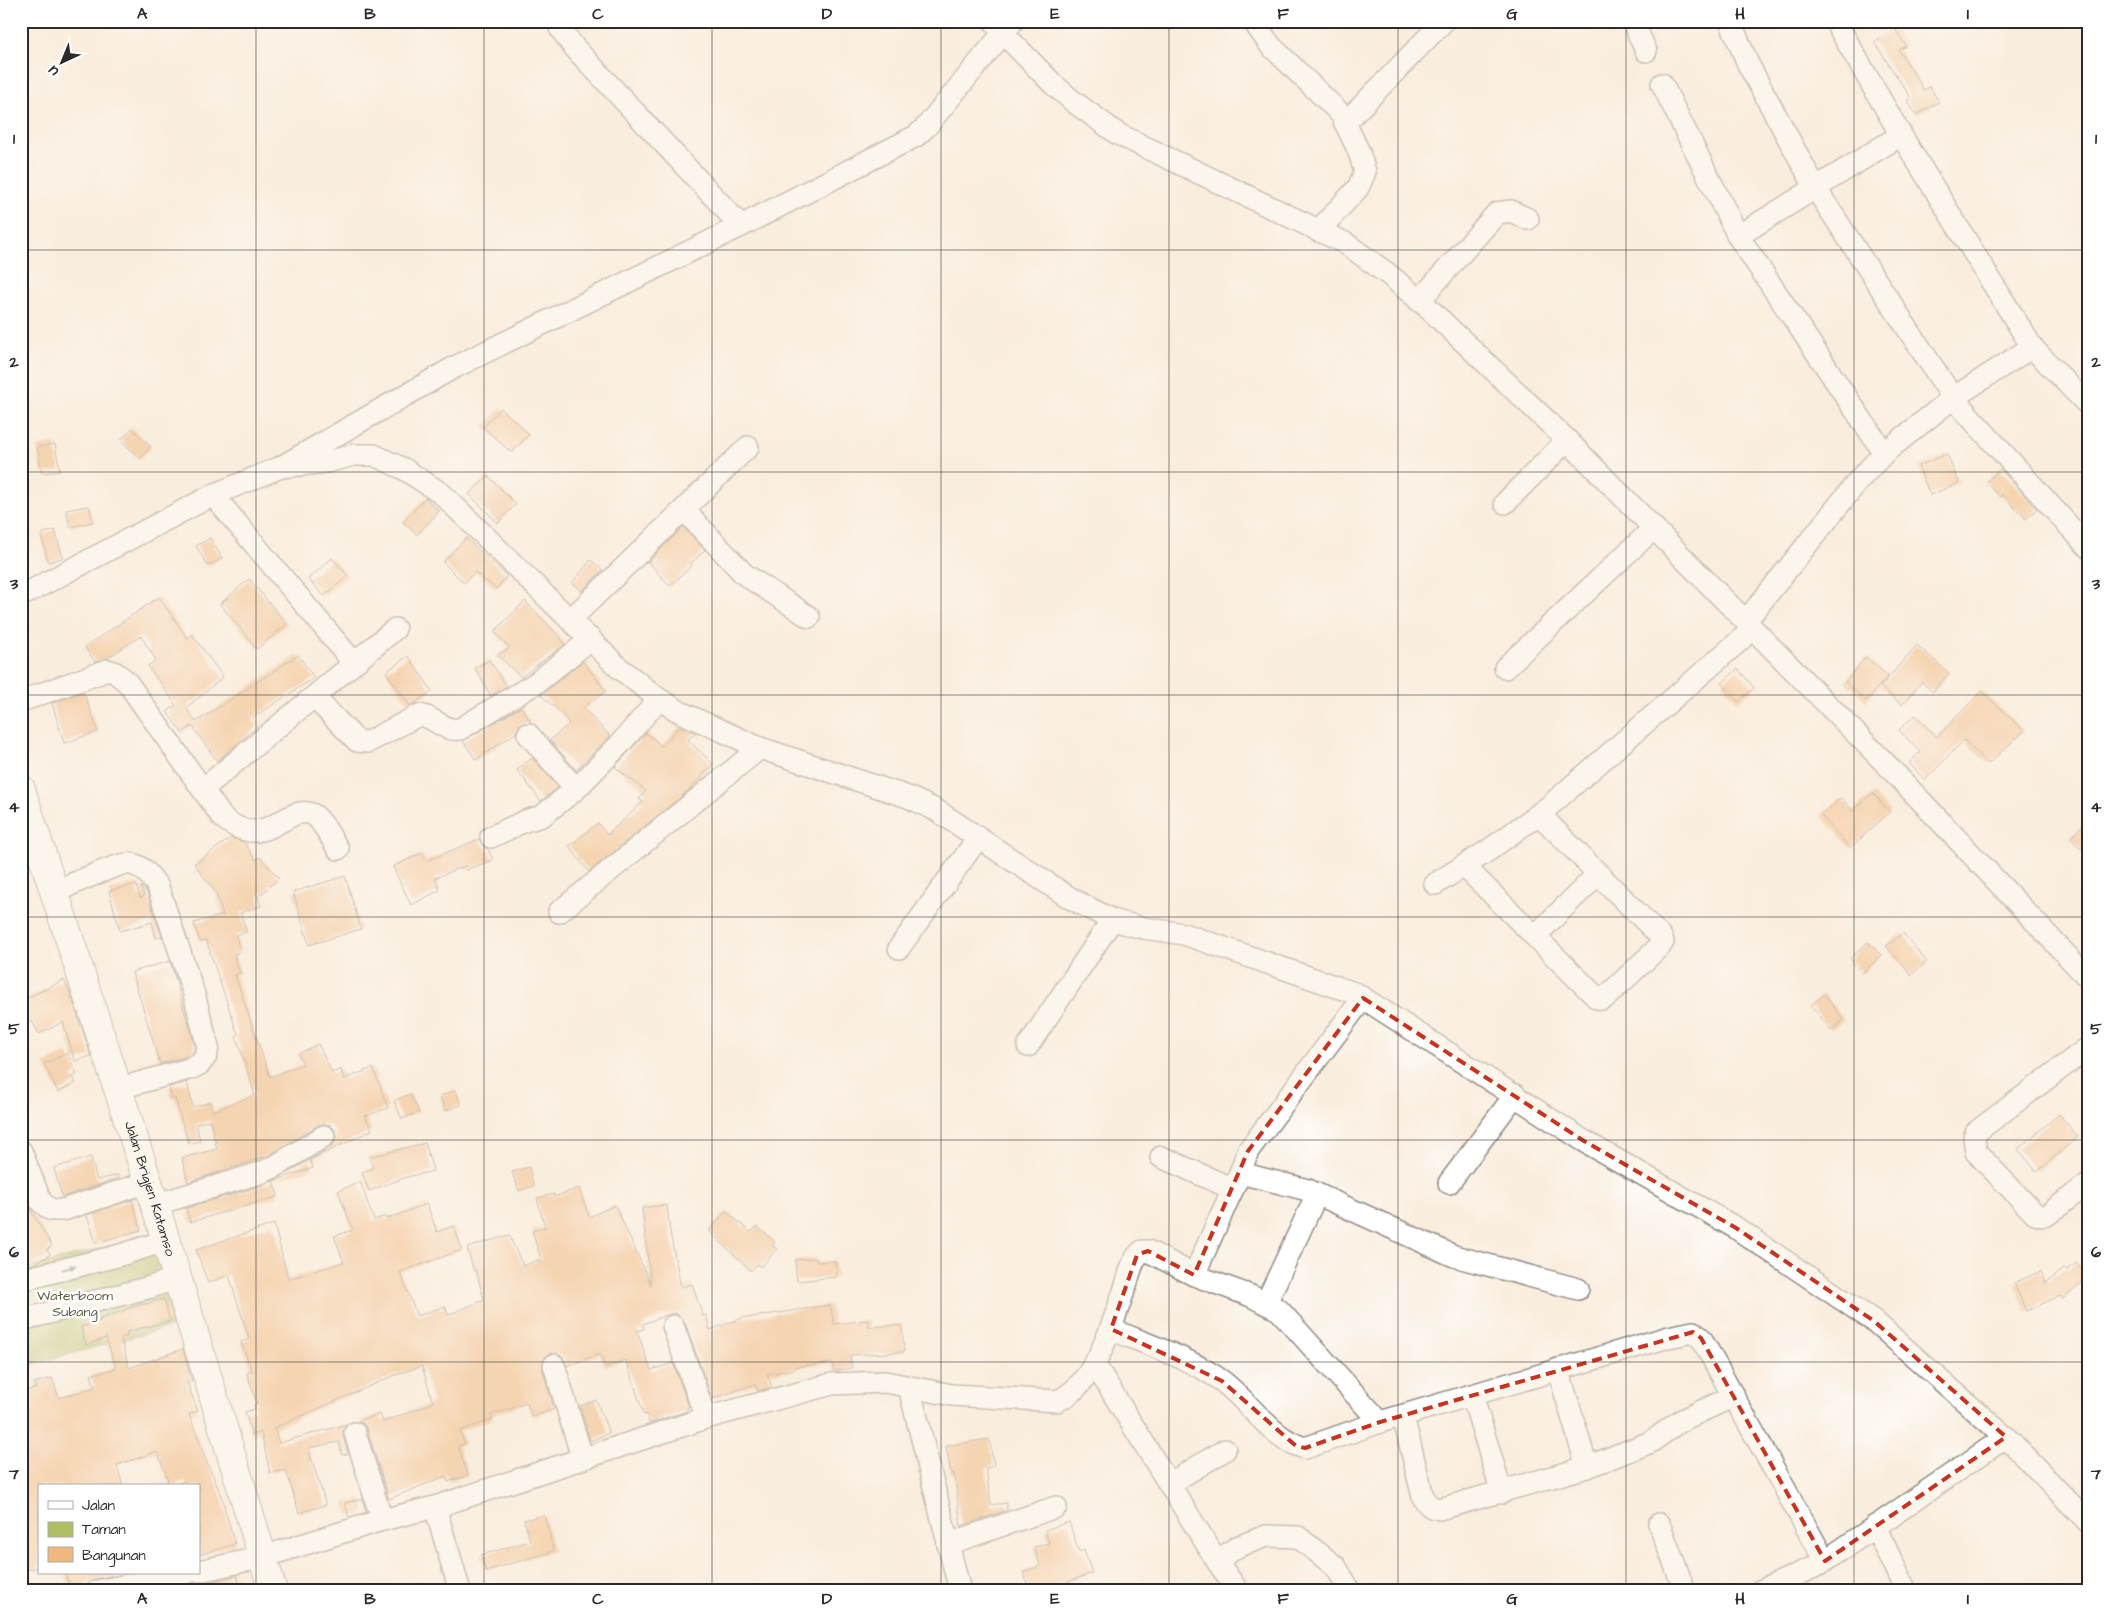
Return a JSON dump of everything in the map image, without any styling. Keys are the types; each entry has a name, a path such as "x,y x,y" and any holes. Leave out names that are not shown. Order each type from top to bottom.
{"main road":[{"name":"Jalan Brigjen Katamso","path":"21,789 166,1241 274,1591"}],"street":[{"path":"561,21 560,28 573,46 741,226"},
{"path":"1253,21 1270,45 1341,114 1359,152 1365,172 1358,188 1318,231"},
{"path":"1345,123 1444,21"},
{"path":"1633,21 1646,51"},
{"path":"1730,21 1748,64 1816,189 1953,398 2089,548"},
{"path":"1835,21 1901,135 2032,347 2089,406"},
{"path":"21,596 213,495 281,467 453,368 741,226 916,136 926,127 1003,25 1074,102 1118,134 1345,243 1388,274 1419,300 1567,440 1750,625 1889,767 2089,979"},
{"path":"1662,84 1738,236 1884,453"},
{"path":"1738,236 1901,135"},
{"path":"1419,300 1497,213 1511,211 1528,219"},
{"path":"1434,884 1464,866 1539,814 1750,625 1858,482 1884,453 1953,398 2032,347"},
{"path":"1505,503 1567,440"},
{"path":"571,619 748,447"},
{"path":"281,467 327,462 354,456 374,455 404,469 442,494 618,667 659,699 680,712 760,748 908,797 936,810 1070,898 1112,920 1143,928 1184,934 1357,994 1584,1141 1736,1228 1874,1321 2006,1437 2089,1523"},
{"path":"213,495 354,663"},
{"path":"684,510 744,574 809,617"},
{"path":"1506,668 1654,528"},
{"path":"203,789 395,629"},
{"path":"314,696 358,740 368,742 419,715 427,716 444,727 453,730 460,729 536,683 591,640"},
{"path":"21,701 108,670 116,673 127,682 222,816 232,826 244,830 257,831 290,817 303,813 312,814 319,820 338,849"},
{"path":"491,837 525,821 542,816 576,789 620,745 659,699"},
{"path":"528,734 576,789"},
{"path":"559,912 760,748"},
{"path":"1464,866 1591,992 1602,1000 1663,942 1661,937 1539,814"},
{"path":"899,948 978,838"},
{"path":"54,892 124,863 138,867 149,874 158,887 194,994 208,1047 206,1056 200,1064 192,1068 117,1089"},
{"path":"1535,936 1598,874"},
{"path":"1028,1046 1112,920"},
{"path":"1194,1275 1237,1181 1248,1151 1264,1128 1293,1094 1363,998"},
{"path":"2089,1047 1976,1132 1974,1138 1976,1152 2035,1214 2042,1216 2047,1214 2089,1184"},
{"path":"1449,1183 1515,1095"},
{"path":"21,1151 42,1202 51,1210 63,1210 151,1194 211,1189 267,1170 324,1136"},
{"path":"1161,1157 1237,1181 1308,1190 1454,1256 1578,1289"},
{"path":"1266,1303 1317,1194"},
{"path":"21,1280 117,1256 166,1241"},
{"path":"200,1571 264,1557 382,1520 436,1507 582,1457 706,1418 832,1384 885,1382 952,1395 1057,1400 1070,1396 1078,1388 1094,1363 1111,1329 1134,1261 1142,1251 1148,1251 1194,1275 1280,1310 1380,1422"},
{"path":"21,1320 151,1287 177,1278"},
{"path":"673,1326 706,1418"},
{"path":"1111,1329 1191,1364 1222,1382 1280,1435 1296,1446 1305,1448 1380,1422 1669,1336 1693,1332 1701,1338 1825,1561"},
{"path":"1094,1363 1238,1591"},
{"path":"554,1365 582,1457"},
{"path":"1558,1369 1587,1467"},
{"path":"909,1387 960,1591"},
{"path":"1472,1395 1502,1493"},
{"path":"1403,1416 1423,1497 1427,1504 1433,1508 1440,1509 1502,1493 1587,1467 1651,1442 1680,1421 1734,1396"},
{"path":"355,1433 382,1520"},
{"path":"1760,1591 1825,1561 2006,1437"},
{"path":"1169,1484 1225,1450"},
{"path":"436,1507 460,1591"},
{"path":"948,1544 1056,1507"},
{"path":"1659,1524 1685,1591"},
{"path":"1875,1526 1906,1591"},
{"path":"1218,1561 1237,1547 1266,1536 1298,1537 1336,1567 1350,1591"},
{"path":"97,1591 182,1574"}],"highlighted area":[{"path":"1363,998 1584,1141 1736,1228 1874,1321 2006,1437 1825,1561 1701,1338 1693,1332 1380,1422 1305,1448 1296,1446 1222,1381 1111,1329 1137,1255 1148,1251 1194,1275 1248,1151"}],"green space":[{"name":"Waterboom Subang","path":"153,1235 181,1324 21,1367 21,1270"}],"building":[{"path":"1895,29 1906,46 1899,50 1924,90 1930,87 1939,102 1916,115 1907,100 1911,98 1874,42"},
{"path":"501,408 529,434 512,453 483,427"},
{"path":"132,428 151,447 140,459 121,440"},
{"path":"55,444 60,471 42,473 37,447"},
{"path":"1947,454 1959,483 1930,495 1918,466"},
{"path":"2000,469 2037,509 2026,519 2002,495 2000,497 1986,482"},
{"path":"488,476 516,504 498,523 469,494"},
{"path":"425,498 439,511 417,535 403,522"},
{"path":"89,506 93,522 70,527 66,510"},
{"path":"683,527 705,550 670,586 648,562"},
{"path":"55,530 63,558 48,562 41,534"},
{"path":"210,538 222,558 208,566 196,546"},
{"path":"466,538 507,576 496,589 475,572 464,583 443,562"},
{"path":"332,558 348,576 324,596 308,579"},
{"path":"591,560 603,570 582,591 572,583"},
{"path":"249,579 287,624 257,649 220,604"},
{"path":"159,597 187,638 192,634 223,677 186,708 196,722 298,655 314,678 252,718 258,726 217,761 192,726 182,733 167,712 176,705 148,666 156,660 141,636 107,658 95,662 85,647"},
{"path":"525,601 565,644 521,677 497,655 510,648 494,632"},
{"path":"1917,645 1949,673 1933,692 1922,682 1902,705 1880,687"},
{"path":"408,656 432,691 410,706 386,672"},
{"path":"1866,657 1888,676 1866,701 1845,682"},
{"path":"489,660 507,686 491,696 475,668"},
{"path":"583,661 606,691 583,708 610,736 576,770 550,740 569,724 560,712 541,695"},
{"path":"1738,669 1754,688 1738,702 1722,683"},
{"path":"1982,691 2024,731 1988,764 1964,740 1925,780 1909,763 1920,752 1899,730 1915,715 1937,737"},
{"path":"84,692 98,732 64,743 52,703"},
{"path":"521,707 531,722 520,724 516,733 476,760 463,741"},
{"path":"680,726 695,733 688,740 713,764 690,789 589,872 569,846 598,823 607,835 643,802 639,799 646,791 615,767 646,733 662,746"},
{"path":"532,758 558,787 541,801 517,770"},
{"path":"1873,793 1890,812 1850,848 1821,815 1841,798 1853,811"},
{"path":"2089,819 2089,856 2070,838"},
{"path":"231,838 244,842 256,860 260,857 279,878 258,897 261,906 240,913 247,932 236,935 240,952 234,954 240,973 235,975 270,1077 303,1064 298,1054 318,1044 332,1073 341,1069 344,1079 373,1068 388,1108 365,1116 372,1130 310,1160 313,1168 273,1181 278,1195 276,1197 190,1222 186,1208 264,1185 279,1178 331,1147 335,1142 336,1136 335,1130 330,1125 318,1125 268,1156 188,1182 182,1158 217,1149 210,1120 196,1124 200,1141 189,1144 175,1099 172,1099 169,1087 187,1082 193,1107 210,1102 213,1111 255,1095 236,1036 238,1035 206,940 200,942 194,923 223,915 216,893 194,864"},
{"path":"479,839 484,847 488,849 493,860 466,870 465,866 435,878 440,890 411,905 393,867 422,853 426,861"},
{"path":"345,876 361,929 309,945 293,892"},
{"path":"136,884 140,898 144,896 141,886 147,893 162,937 156,938 152,922 120,931 109,891"},
{"path":"1903,933 1927,962 1911,975 1886,946"},
{"path":"1868,942 1881,955 1863,973 1850,959"},
{"path":"170,961 195,1047 192,1054 160,1064 132,972"},
{"path":"64,980 70,992 91,1056 75,1061 63,1022 39,1034 32,1021 21,1027 21,1001"},
{"path":"1824,994 1844,1020 1831,1030 1811,1005"},
{"path":"67,1053 77,1074 72,1077 76,1083 58,1092 44,1064"},
{"path":"456,1090 461,1105 445,1111 440,1096"},
{"path":"410,1094 419,1112 402,1119 394,1101"},
{"path":"2059,1114 2078,1137 2037,1172 2018,1149"},
{"path":"425,1143 433,1171 407,1177 369,1191 362,1172 373,1168 369,1157"},
{"path":"91,1157 97,1180 118,1175 119,1178 62,1197 54,1168"},
{"path":"529,1167 534,1186 519,1191 512,1172"},
{"path":"360,1182 374,1220 385,1216 386,1219 427,1204 437,1232 454,1226 462,1250 400,1272 417,1316 445,1306 448,1315 484,1300 476,1270 474,1271 467,1248 509,1235 523,1266 541,1259 532,1231 545,1227 537,1198 554,1194 554,1197 579,1188 589,1217 615,1205 651,1285 642,1208 667,1205 670,1232 681,1287 692,1284 703,1316 706,1315 710,1330 745,1317 830,1305 834,1324 868,1320 869,1327 902,1325 904,1352 850,1355 852,1368 834,1371 832,1363 794,1367 795,1369 767,1374 772,1387 758,1391 755,1384 712,1399 685,1322 676,1313 669,1314 643,1324 644,1329 637,1331 651,1370 673,1363 689,1407 687,1411 649,1423 647,1414 644,1415 626,1360 605,1367 600,1354 567,1366 562,1356 551,1353 545,1357 542,1368 554,1409 532,1417 527,1403 491,1415 493,1419 460,1431 465,1444 458,1446 468,1475 448,1482 446,1476 389,1499 367,1429 358,1421 380,1414 383,1422 433,1403 422,1366 393,1376 274,1428 279,1443 347,1424 343,1430 343,1436 348,1454 342,1455 339,1442 308,1448 326,1505 299,1513 286,1470 270,1473 261,1432 252,1435 245,1412 255,1409 254,1404 257,1404 247,1373 252,1371 241,1342 249,1339 229,1275 208,1283 196,1250 274,1224 288,1279 344,1262 334,1236 353,1230 338,1191"},
{"path":"21,1188 29,1207 52,1246 47,1249 50,1255 34,1264 21,1267"},
{"path":"132,1200 141,1230 96,1243 87,1215"},
{"path":"726,1211 750,1232 758,1227 775,1242 772,1245 777,1249 761,1267 757,1264 751,1271 709,1231"},
{"path":"816,1258 817,1262 835,1261 837,1277 797,1281 795,1260"},
{"path":"2076,1263 2089,1277 2063,1299 2060,1296 2026,1311 2014,1283 2041,1271 2046,1283 2065,1268 2067,1270"},
{"path":"164,1299 170,1321 126,1332 128,1336 121,1338 129,1368 183,1349 192,1381 187,1382 198,1411 189,1414 225,1506 235,1544 200,1555 200,1484 186,1484 185,1481 169,1484 156,1452 117,1465 122,1484 38,1484 38,1567 21,1571 21,1392 36,1388 34,1383 52,1378 59,1398 95,1387 91,1375 116,1368 106,1338 86,1345 81,1327 100,1321 100,1319 125,1309"},
{"path":"596,1400 609,1433 590,1441 580,1406"},
{"path":"989,1439 994,1466 986,1468 991,1505 1007,1503 1007,1510 961,1526 954,1473 951,1474 946,1446"},
{"path":"362,1499 366,1512 349,1517 345,1503"},
{"path":"544,1515 554,1551 486,1571 481,1555 530,1541 524,1520"},
{"path":"1069,1522 1079,1552 1084,1550 1092,1573 1043,1591 1030,1591 1023,1572 1040,1566 1034,1547 1049,1543 1045,1530"},
{"path":"65,1574 110,1574 111,1576 95,1579 87,1584 70,1589"},
{"path":"237,1576 242,1591 190,1591 189,1588 207,1582"}]}
